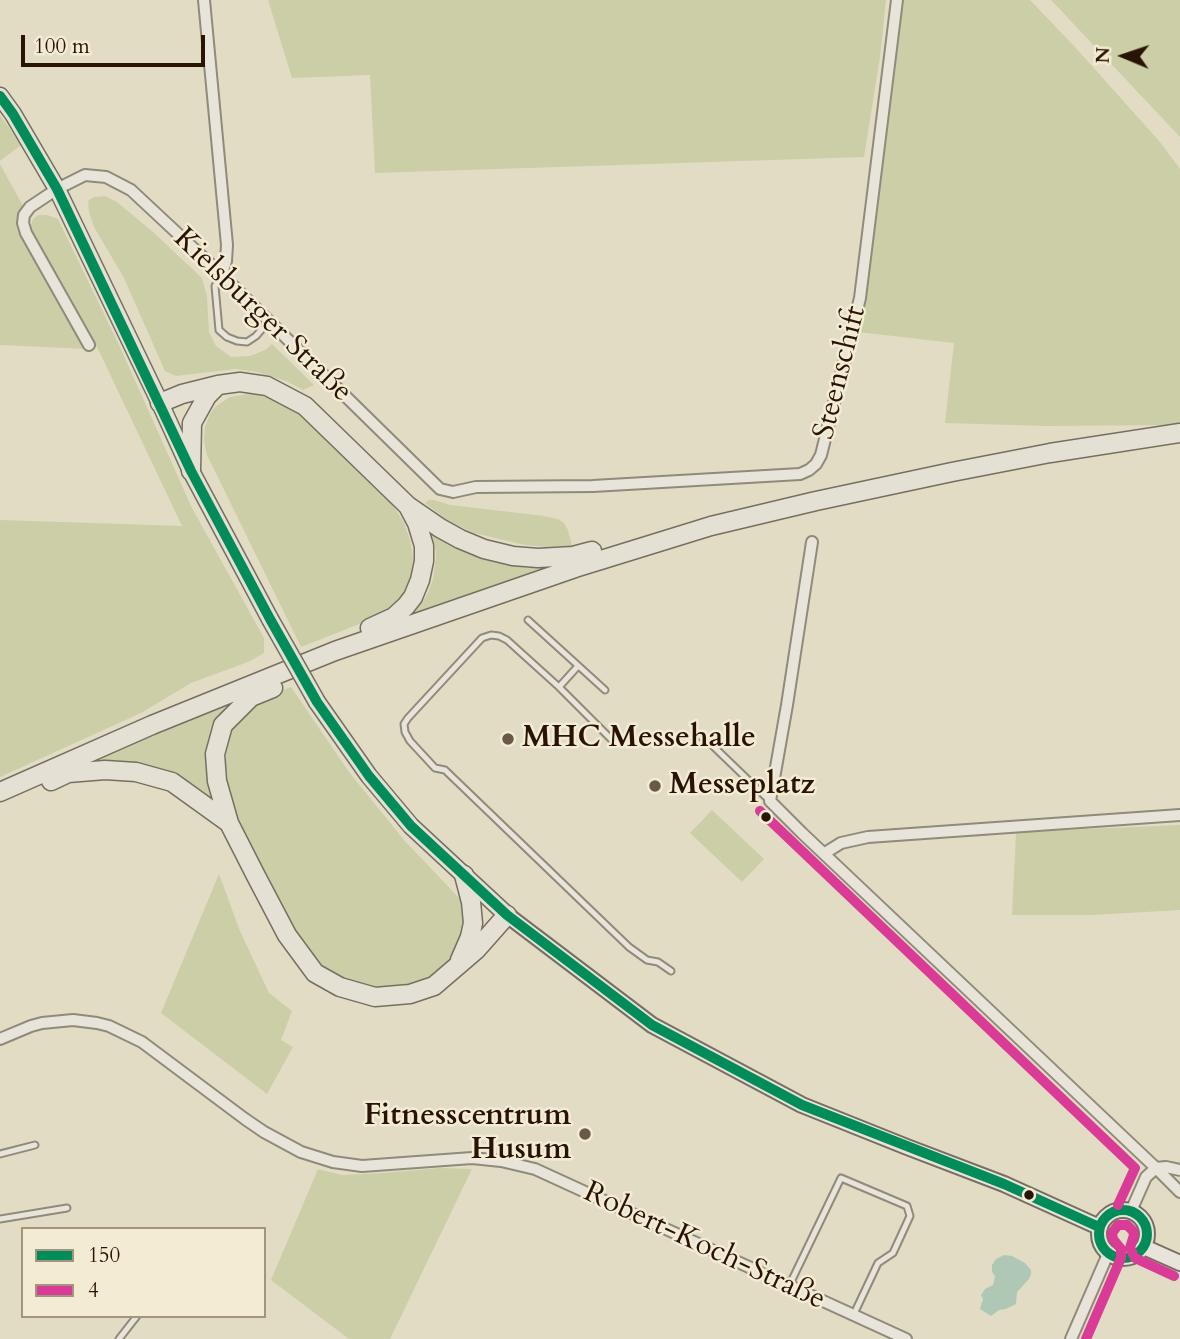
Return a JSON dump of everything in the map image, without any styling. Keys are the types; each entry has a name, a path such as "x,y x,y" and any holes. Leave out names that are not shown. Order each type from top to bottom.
{"highway":[{"path":"160,403 218,385 240,382 267,386 305,406 408,506 460,540 513,556 573,556 690,526 711,526"},
{"path":"191,471 192,423 207,396 218,385"},
{"path":"0,792 152,725 313,659 575,568 711,526 1049,453 1180,433"},
{"path":"313,659 321,648 394,617 413,597 421,580 424,547 417,523 408,506"},
{"path":"335,651 322,666 251,697 223,725 215,754 217,781 229,823 287,935 315,973 340,987 376,997 410,994 434,986 476,950 507,915"},
{"path":"0,804 68,774 105,770 136,772 172,782 229,823"},
{"path":"457,966 473,923 464,875"}],"main road":[{"path":"0,96 57,189 191,471 270,620 317,702 377,786 411,825 507,915 652,1025 802,1105 1004,1184 1099,1227"},
{"path":"1130,1211 1140,1216 1146,1226 1144,1247 1132,1258 1115,1258 1104,1250 1098,1239 1099,1227 1111,1212 1130,1211"},
{"path":"1144,1247 1180,1263"}],"street":[{"path":"204,0 227,245 222,275"},
{"name":"Steenschift","path":"453,492 476,487 593,486 800,474 816,464 821,455 860,298 897,0"},
{"name":"Kielsburger Straße","path":"89,345 26,233 23,223 24,215 30,207 85,175 106,177 131,190 222,275 440,489 453,492"},
{"path":"812,542 770,801 1180,1192"},
{"path":"825,853 841,843 868,837 1180,815"},
{"name":"Robert-Koch-Straße","path":"0,1039 31,1026 49,1022 73,1020 109,1026 142,1042 264,1132 309,1155 362,1166 472,1158 502,1161 535,1169 906,1339"},
{"path":"1130,1211 1146,1177 1157,1168 1180,1170"},
{"path":"1071,1339 1108,1254"}],"lane":[{"path":"222,275 215,286 219,330 237,341 247,342 268,322"},
{"path":"528,620 605,690"},
{"path":"616,744 507,640 491,635 482,638 404,724 410,741 435,768 445,770 629,947 647,960 658,962 671,971"},
{"path":"559,687 578,667"},
{"path":"699,735 770,801"},
{"path":"0,1154 35,1144"},
{"path":"789,1286 841,1178 907,1206 910,1216 893,1253 877,1263 853,1315"},
{"path":"0,1219 67,1208"},
{"path":"119,1339 135,1318"}],"shaded area":[{"path":"268,0 886,0 864,157 375,173 370,75 292,78"},
{"path":"903,0 1030,0 1160,142 1180,169 1180,425 1045,426 945,423 954,343 858,332 865,300"},
{"path":"1051,0 1180,0 1180,137"},
{"path":"0,115 21,145 0,161"},
{"path":"0,164 23,206 17,223 21,233 87,349 0,345"},
{"path":"105,196 117,202 153,232 202,278 207,297 209,332 216,346 231,357 250,356 272,344 314,385 303,390 286,381 236,369 176,376 165,371 124,278 94,227 88,201 94,197"},
{"path":"38,215 58,219 120,347 192,508 264,638 264,653 248,662 191,683 141,713 0,777 0,520 182,526 98,349 34,240 30,228 33,219"},
{"path":"249,394 267,397 290,407 317,429 382,491 404,523 410,540 413,558 409,583 403,594 388,609 367,621 301,647 207,455 204,441 205,427 215,407 230,397"},
{"path":"429,500 558,519 568,530 572,546 525,545 474,533 447,520 425,503"},
{"path":"430,530 476,557 528,568 558,567 408,616 421,604 433,579 436,557"},
{"path":"291,687 349,772 404,840 462,901 467,926 457,954 432,980 408,988 376,991 343,981 319,967 293,932 236,823 219,754 228,727 256,701"},
{"path":"249,693 219,724 223,815 173,779 68,769"},
{"path":"712,810 764,859 742,882 690,833"},
{"path":"1180,825 1180,910 1093,915 1012,915 1016,832"},
{"path":"219,874 240,931 269,993 292,1011 281,1040 293,1047 267,1094 161,1013"},
{"path":"439,1168 472,1169 390,1339 349,1339 271,1280 318,1169 342,1175"},
{"path":"1004,1255 1025,1263 1031,1274 1017,1292 1016,1304 991,1316 980,1309 983,1299 981,1295 993,1285 995,1276 992,1265"}],"transit line":[{"name":"150","path":"0,96 57,189 191,471 270,619 317,702 369,776 411,826 507,915 652,1025 802,1105 1004,1184 1099,1227"},
{"name":"4","path":"760,811 1135,1168 1118,1205"},
{"name":"150","path":"1123,1210 1132,1211 1140,1217 1146,1225 1147,1234 1146,1243 1140,1251 1132,1257 1123,1258 1114,1257 1106,1251 1100,1243 1099,1234 1100,1225 1106,1217 1114,1211 1123,1210"},
{"name":"4","path":"1086,1339 1121,1258 1121,1249 1112,1233 1118,1225 1127,1225 1133,1231 1130,1248 1135,1258 1174,1276"}],"place":[{"name":"MHC Messehalle","path":"508,739"},
{"name":"Messeplatz","path":"655,786"},
{"name":"Fitnesscentrum Husum","path":"585,1134"}]}
